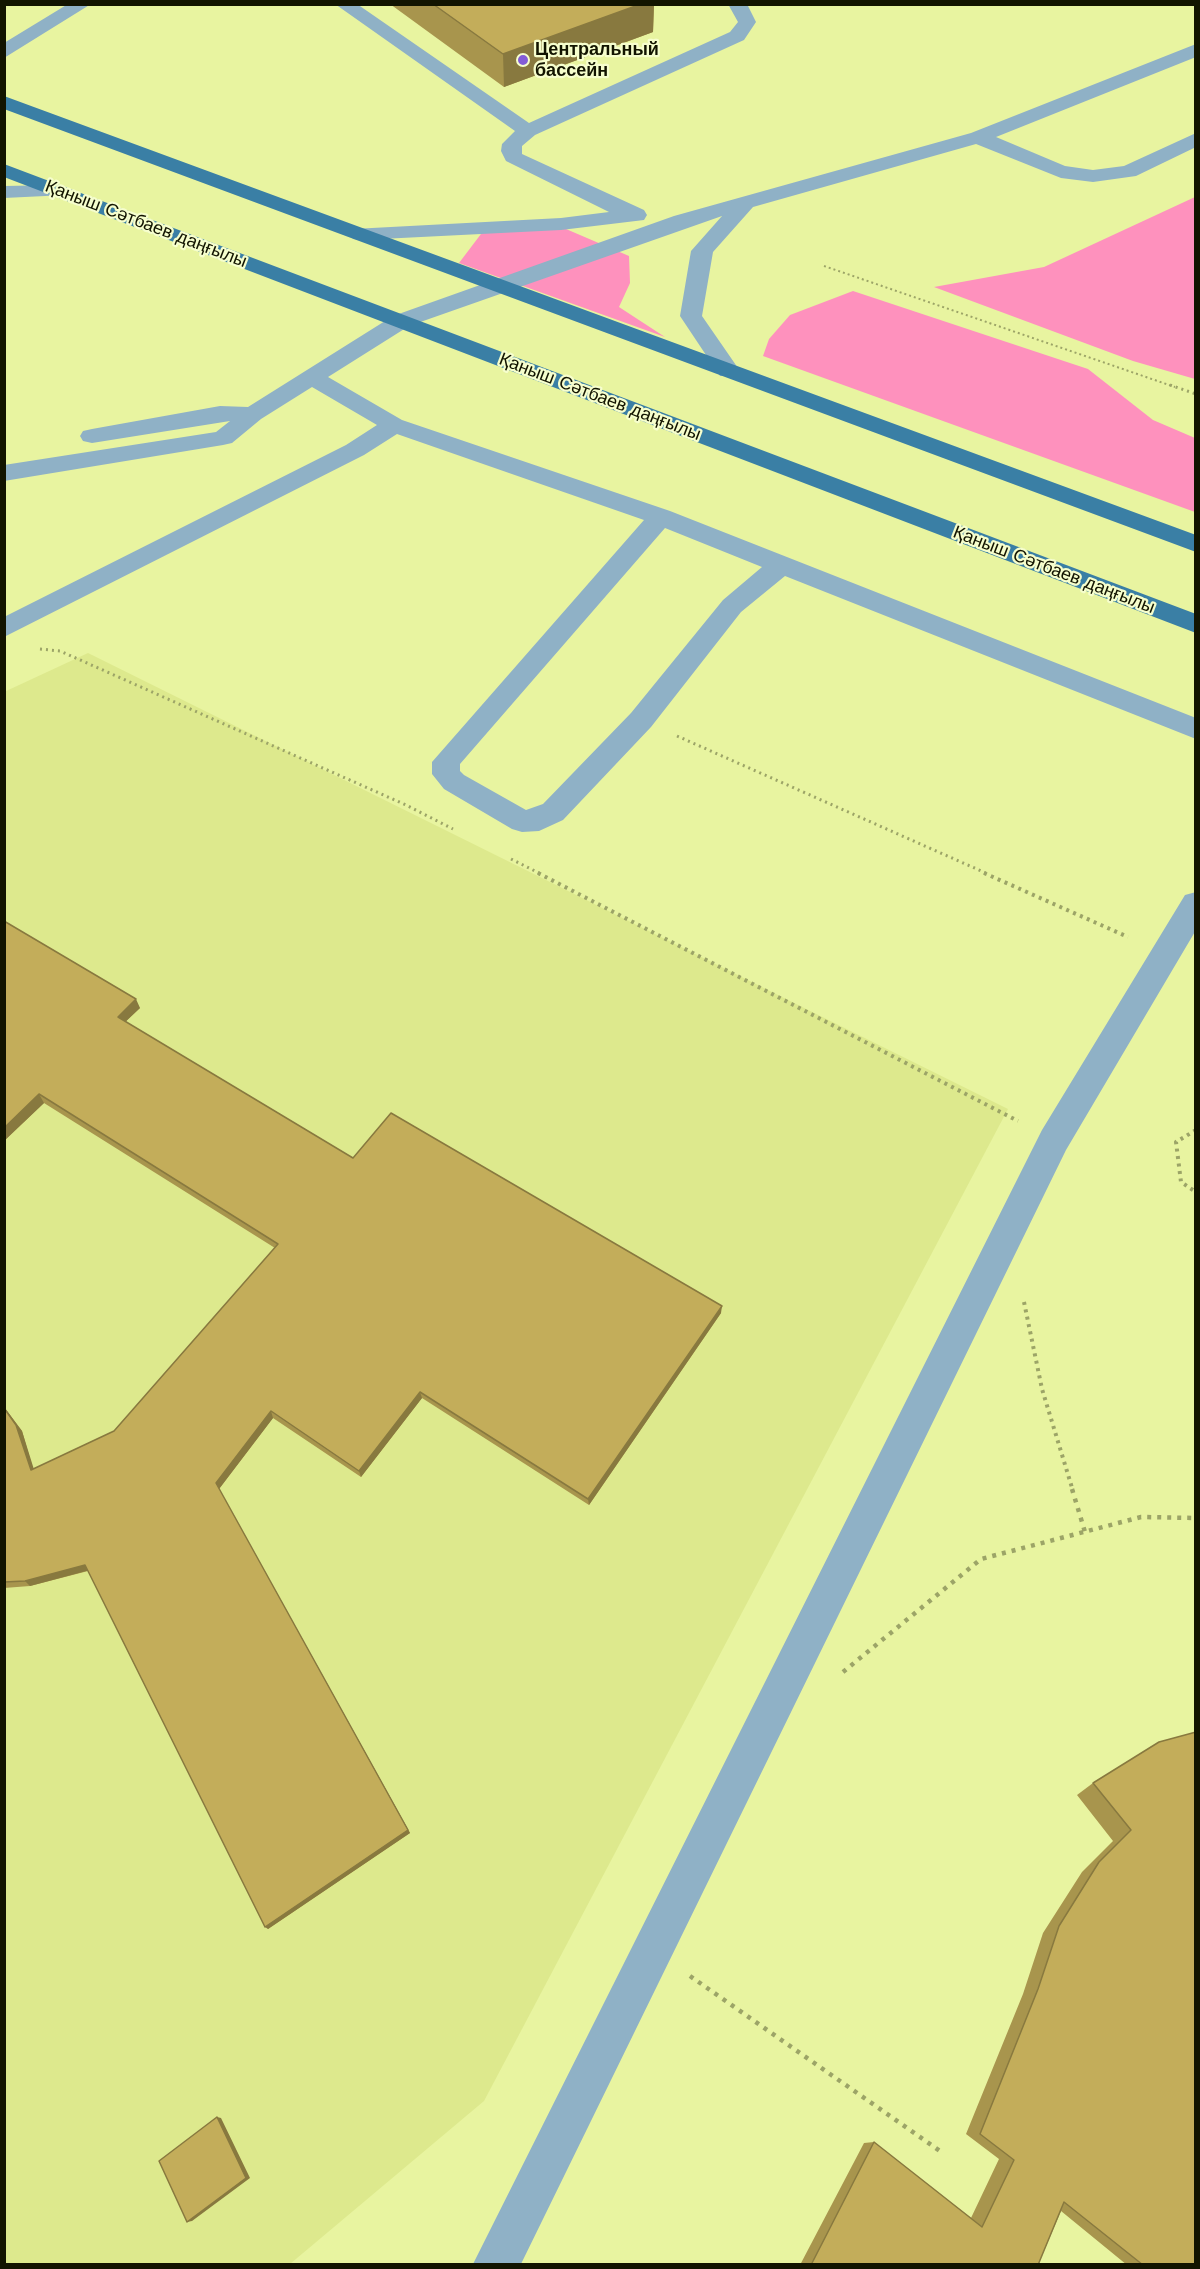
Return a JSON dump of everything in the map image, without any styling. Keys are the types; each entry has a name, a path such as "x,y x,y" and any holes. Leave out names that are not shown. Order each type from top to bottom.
{"main road":[{"path":"4,102 1196,544"},
{"name":"Қаныш Сәтбаев даңғылы","path":"4,170 1196,624"}],"lane":[{"path":"4,52 82,4"},
{"path":"345,4 528,131"},
{"path":"634,216 513,157 512,144 528,131 737,36 747,22 737,4"},
{"path":"4,473 222,438 253,414 401,321 682,221 922,151 978,137 1196,50"},
{"path":"978,137 1061,172 1093,176 1129,172 1196,140"},
{"path":"4,192 60,191"},
{"path":"361,234 561,224 745,203"},
{"path":"728,371 692,316 702,252 745,203"},
{"path":"312,377 394,425 661,517 1196,729"},
{"path":"4,452 220,413 253,414"},
{"path":"4,628 355,450 394,425"},
{"path":"661,517 446,762 446,774 454,782 522,821 539,820 554,812 641,720 732,606 781,564"},
{"path":"496,2265 1054,1140 1167,955 1196,903"}],"path":[{"path":"824,266 1196,394"},
{"path":"38,649 60,651 406,805 459,832"},
{"path":"641,720 1167,955"},
{"path":"502,854 1054,1140"},
{"path":"1196,1130 1176,1142 1181,1182 1196,1192"},
{"path":"1023,1297 1042,1389 1084,1532"},
{"path":"836,1678 981,1559 1141,1517 1196,1518"},
{"path":"686,1973 940,2151"}],"shaded area":[{"path":"1195,197 1195,379 1133,361 934,287 1044,267"},
{"path":"566,229 629,256 630,283 619,307 665,337 459,263 484,230"},
{"path":"853,291 1088,369 1153,420 1195,438 1195,512 763,356 769,339 790,315"},
{"path":"88,653 1008,1109 484,2101 290,2264 5,2264 4,692"}],"building":[{"path":"433,4 641,4 503,54"},
{"path":"4,921 136,999 118,1017 353,1158 391,1113 722,1306 588,1499 420,1392 359,1471 271,1411 216,1483 408,1830 265,1927 85,1565 25,1581 4,1582 4,1408 16,1425 31,1470 114,1431 278,1244 39,1094 4,1128"},
{"path":"1196,1732 1196,2265 1143,2265 1064,2202 1038,2265 811,2265 874,2142 982,2227 1014,2160 980,2134 1038,1989 1059,1926 1099,1862 1131,1830 1093,1783 1159,1742"},
{"path":"217,2117 246,2178 187,2222 159,2161"}],"place":[{"name":"Центральный бассейн","path":"523,60"}]}
